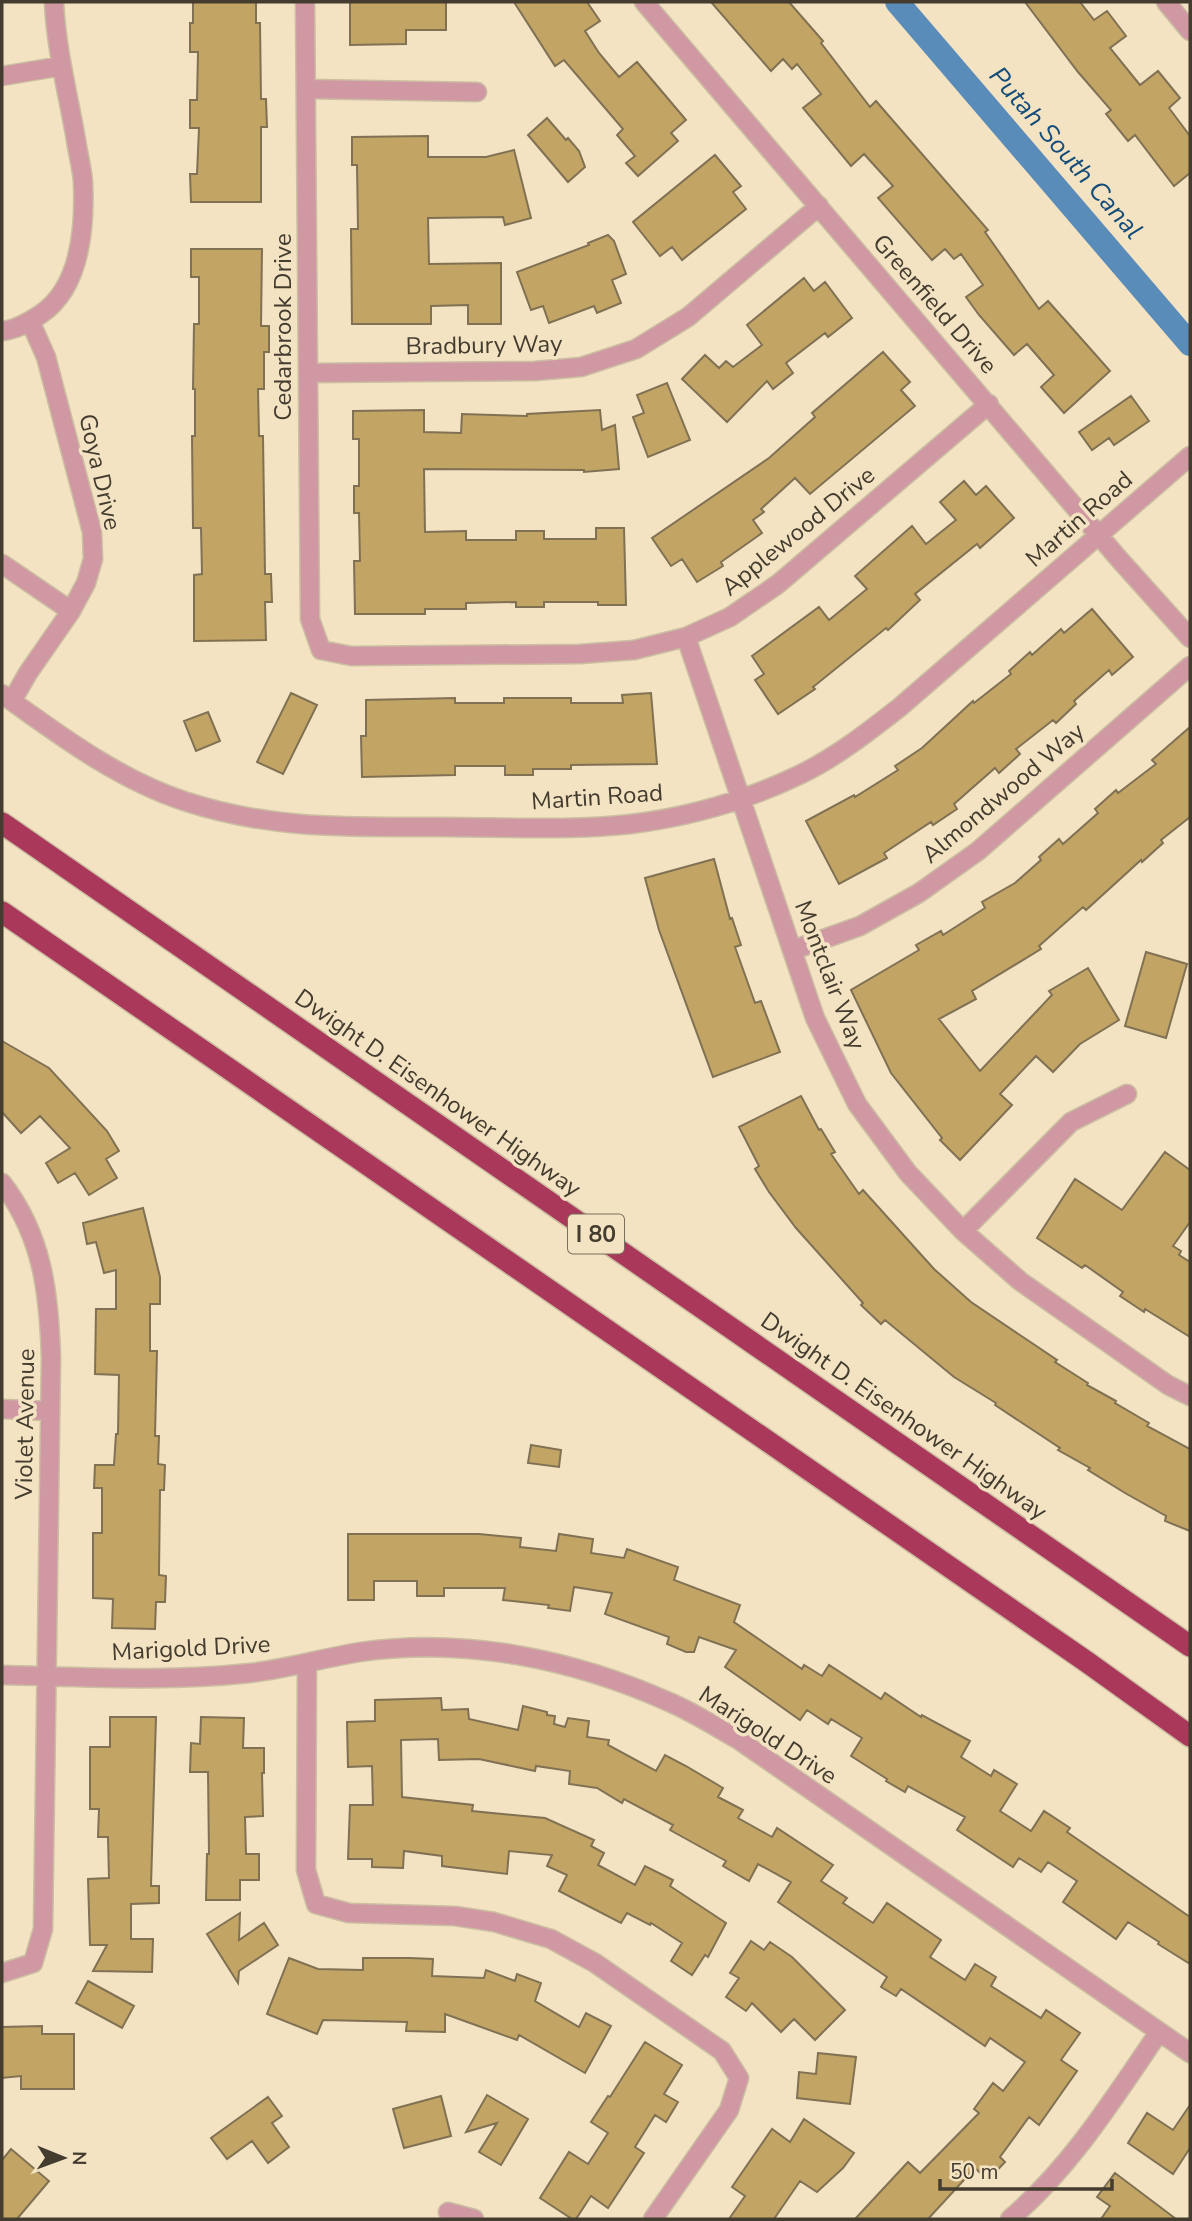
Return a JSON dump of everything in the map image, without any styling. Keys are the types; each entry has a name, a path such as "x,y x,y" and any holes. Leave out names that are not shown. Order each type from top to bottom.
{"highway":[{"name":"Dwight D. Eisenhower Highway","path":"2,822 1190,1646"},
{"path":"2,912 1087,1662 1190,1736"}],"street":[{"path":"2,331 30,321 55,304 73,273 81,239 83,181 62,66 54,2"},
{"name":"Cedarbrook Drive","path":"305,2 310,619 321,650"},
{"name":"Greenfield Drive","path":"643,2 1190,638"},
{"path":"1166,2 1190,32"},
{"path":"2,76 62,66"},
{"path":"306,89 477,92"},
{"name":"Bradbury Way","path":"308,373 535,371 581,367 625,353 688,317 819,206"},
{"name":"Goya Drive","path":"7,698 28,673 71,611 86,583 93,559 92,532 46,357 30,321"},
{"name":"Applewood Drive","path":"321,650 351,656 580,654 634,650 687,637 730,617 778,584 989,404"},
{"name":"Martin Road","path":"7,698 86,753 134,779 181,800 237,817 294,825 564,827 630,824 682,815 739,799 799,775 859,739 1190,456"},
{"path":"2,564 71,611"},
{"name":"Montclair Way","path":"687,637 739,799 815,1018 857,1104 908,1173 963,1231 1020,1281 1168,1385 1190,1396"},
{"name":"Almondwood Way","path":"793,950 860,926 919,893 978,851 1190,666"},
{"path":"963,1231 1071,1122 1127,1094"},
{"name":"Violet Avenue","path":"2,1183 27,1225 42,1266 50,1304 43,1929 33,1963 2,1973"},
{"path":"2,1409 50,1411"},
{"name":"Marigold Drive","path":"2,1675 188,1677 252,1673 361,1652 418,1648 473,1649 557,1663 607,1676 671,1702 739,1740 1190,2053"},
{"path":"307,1663 306,1870 316,1904 349,1913 456,1916 551,1939 595,1963 722,2052 728,2060 739,2078 729,2110 653,2219"},
{"path":"1010,2219 1065,2165 1160,2032"},
{"path":"448,2212 474,2219"}],"building":[{"path":"193,2 256,2 256,23 260,23 261,99 266,99 267,127 261,127 261,202 191,202 190,174 197,174 199,128 190,128 190,100 197,100 198,52 190,52"},
{"path":"350,2 446,2 446,30 406,30 406,44 350,45"},
{"path":"514,2 587,2 600,21 585,31 619,77 637,62 686,120 671,133 678,141 638,176 626,163 635,156 617,135 623,129 564,60 555,66"},
{"path":"711,2 789,2 823,41 821,43 870,107 876,101 988,230 985,232 1039,309 1048,301 1110,371 1064,413 1041,387 1054,375 1027,344 1014,355 966,297 983,285 961,254 954,259 945,249 932,260 878,198 893,186 864,154 851,166 803,108 821,94 797,64 792,69 783,59 771,71"},
{"path":"1025,2 1080,2 1094,20 1107,11 1126,36 1110,48 1140,85 1158,71 1180,98 1169,108 1190,136 1190,173 1174,186 1135,135 1128,141 1106,114 1111,110 1078,72"},
{"path":"547,118 579,151 585,167 568,182 528,135"},
{"path":"428,136 428,157 486,157 514,150 531,218 505,225 503,217 428,218 429,264 501,263 501,324 468,324 468,305 431,306 431,324 352,324 351,229 358,229 357,165 352,165 352,137"},
{"path":"715,155 741,186 733,192 746,209 682,260 672,247 660,256 633,222"},
{"path":"608,235 614,241 626,274 612,280 621,303 597,313 594,306 549,323 543,306 531,310 517,272 589,245 588,243"},
{"path":"191,249 262,249 261,326 269,326 269,352 264,352 264,389 258,389 259,436 263,436 265,574 271,574 272,602 265,602 266,640 194,641 194,575 202,574 201,528 193,528 194,324 199,324 199,277 191,277"},
{"path":"804,278 814,291 825,282 852,318 828,337 825,333 786,363 793,373 773,389 767,381 727,422 682,379 705,355 719,368 726,361 733,367 762,345 747,325"},
{"path":"883,352 910,382 901,390 915,406 810,494 795,478 761,509 764,512 753,520 762,533 721,562 723,566 697,582 682,559 671,566 652,538 769,458 815,417 812,413"},
{"path":"667,383 690,440 648,457 633,417 644,413 637,395"},
{"path":"1131,396 1149,421 1114,445 1109,438 1092,450 1079,432"},
{"path":"424,410 424,432 461,433 462,414 527,416 600,410 602,430 615,425 619,469 584,472 424,469 425,532 466,531 466,540 516,540 516,531 544,531 544,539 596,539 596,528 624,528 626,605 544,602 544,607 516,607 516,602 466,603 466,609 425,609 425,614 355,614 354,561 360,561 359,513 354,513 354,486 359,486 359,439 353,439 353,411"},
{"path":"964,481 976,495 986,486 1014,518 980,548 977,544 915,594 920,600 888,630 886,628 813,687 815,689 778,714 755,680 764,674 752,656 819,607 829,620 867,589 855,576 912,526 926,544 956,520 940,502"},
{"path":"1092,609 1133,657 1112,675 1109,670 1074,701 1076,704 1056,723 1053,720 1016,749 1020,754 999,773 995,768 954,804 957,809 933,825 931,822 884,853 887,858 839,884 806,821 854,795 855,797 898,770 895,766 922,748 973,701 974,703 1011,674 1009,671 1030,652 1032,655 1061,629 1064,633"},
{"path":"291,693 317,705 283,774 257,762"},
{"path":"651,693 657,764 571,765 571,769 533,769 533,775 505,775 505,766 455,766 455,775 362,777 361,736 366,736 366,700 455,698 455,703 504,703 504,698 571,698 571,703 623,703 622,695"},
{"path":"208,712 220,741 196,751 184,721"},
{"path":"1190,727 1190,817 1161,840 1163,843 1086,910 1083,907 1039,946 1041,949 972,991 976,999 939,1019 980,1071 1052,995 1049,991 1088,968 1119,1020 1080,1044 1053,1072 1036,1056 1000,1094 1012,1105 960,1160 940,1140 942,1138 891,1073 851,990 919,950 916,945 941,931 943,935 985,908 982,902 1015,883 1041,860 1039,857 1059,839 1063,844 1098,813 1095,809 1116,790 1118,793 1156,764 1152,760"},
{"path":"714,859 730,919 732,918 741,945 735,947 755,1003 761,1001 780,1052 713,1077 659,930 645,878"},
{"path":"1146,952 1187,964 1166,1038 1125,1026"},
{"path":"2,1041 49,1068 107,1131 119,1151 106,1159 117,1178 89,1195 75,1173 58,1183 46,1163 70,1148 40,1116 21,1133 2,1112"},
{"path":"801,1096 819,1130 821,1129 835,1152 831,1154 859,1194 863,1190 934,1269 971,1302 1057,1360 1055,1362 1088,1383 1087,1385 1149,1423 1147,1426 1190,1449 1190,1531 1165,1521 1166,1516 1058,1450 1060,1448 995,1405 996,1403 954,1377 885,1320 881,1324 861,1305 863,1303 796,1228 769,1192 755,1169 759,1166 739,1127"},
{"path":"1165,1152 1190,1170 1190,1222 1173,1246 1181,1251 1179,1255 1190,1262 1190,1337 1145,1309 1144,1312 1120,1296 1123,1292 1085,1265 1082,1268 1037,1238 1075,1179 1122,1210"},
{"path":"143,1208 160,1277 160,1304 150,1304 150,1351 157,1351 155,1436 159,1436 158,1464 165,1465 164,1490 160,1490 159,1575 166,1576 165,1602 156,1602 155,1629 112,1628 113,1599 93,1598 93,1533 102,1533 102,1488 94,1488 95,1465 114,1465 118,1434 119,1375 95,1374 96,1309 116,1309 116,1270 104,1273 96,1242 87,1244 83,1223"},
{"path":"531,1445 561,1450 559,1467 528,1463"},
{"path":"348,1534 479,1534 521,1538 520,1547 556,1551 559,1534 593,1539 591,1553 624,1558 627,1549 678,1567 674,1580 740,1605 734,1622 802,1669 804,1665 822,1676 829,1665 881,1699 885,1693 921,1717 922,1715 970,1741 961,1757 991,1776 994,1770 1017,1784 1000,1811 1031,1831 1044,1811 1070,1828 1067,1832 1190,1917 1190,1964 1128,1922 1116,1939 1063,1902 1077,1881 1048,1862 1041,1872 1019,1858 1013,1867 957,1830 965,1817 908,1786 905,1792 886,1781 887,1779 851,1756 862,1738 831,1719 828,1724 807,1710 800,1720 725,1667 736,1650 699,1637 694,1652 686,1652 667,1644 669,1637 605,1614 612,1593 574,1587 570,1611 548,1608 549,1605 503,1600 505,1588 444,1588 444,1596 417,1596 417,1581 374,1581 374,1600 348,1600"},
{"path":"441,1698 442,1710 468,1709 469,1719 518,1730 523,1706 555,1716 554,1724 565,1727 568,1718 589,1721 587,1737 609,1740 608,1745 656,1771 665,1755 686,1766 723,1788 718,1797 743,1810 738,1818 772,1837 777,1828 833,1865 821,1881 847,1898 843,1903 873,1923 887,1903 941,1940 930,1957 965,1980 975,1964 996,1977 991,1986 1041,2018 1046,2010 1080,2033 1061,2060 1077,2071 1039,2125 1029,2117 1000,2157 1005,2162 988,2180 975,2168 928,2219 855,2219 908,2162 920,2173 979,2113 974,2109 993,2083 1003,2091 1025,2062 990,2038 985,2046 901,1989 896,1996 881,1987 887,1977 778,1902 791,1882 758,1864 749,1881 723,1866 726,1861 670,1830 673,1825 624,1799 622,1803 597,1788 569,1784 570,1771 536,1766 535,1771 479,1759 439,1760 438,1739 401,1740 402,1797 473,1805 472,1811 545,1818 594,1840 591,1846 604,1853 598,1865 635,1885 645,1866 673,1880 670,1886 726,1923 708,1957 705,1955 692,1975 671,1961 682,1943 651,1923 650,1925 627,1913 621,1923 559,1891 567,1875 547,1866 552,1855 509,1851 507,1874 442,1866 442,1856 404,1851 403,1868 372,1867 372,1859 348,1859 350,1805 373,1805 372,1766 348,1767 347,1722 375,1721 375,1700"},
{"path":"110,1717 156,1717 151,1886 159,1886 159,1903 131,1904 131,1939 153,1939 152,1972 93,1971 107,1945 90,1945 88,1879 109,1878 108,1837 98,1837 99,1809 90,1809 90,1747 110,1747"},
{"path":"201,1717 244,1718 243,1748 264,1748 263,1816 245,1817 246,1854 259,1854 259,1880 240,1880 240,1900 206,1900 209,1854 208,1772 190,1772 191,1743 200,1744"},
{"path":"240,1913 239,1940 264,1923 278,1945 239,1971 238,1983 207,1934"},
{"path":"751,1941 764,1950 770,1942 792,1957 845,2010 815,2040 794,2019 781,2032 752,2003 746,2011 726,1997 739,1978 730,1973"},
{"path":"289,1958 318,1969 363,1970 363,1958 433,1959 432,1976 484,1978 486,1970 515,1981 517,1974 541,1983 535,2001 579,2027 586,2013 611,2026 585,2073 519,2035 517,2040 445,2014 445,2032 406,2031 407,2022 323,2020 317,2034 267,2014"},
{"path":"88,1981 134,2006 122,2028 76,2003"},
{"path":"42,2026 42,2034 74,2034 74,2089 21,2089 21,2076 2,2078 2,2027"},
{"path":"645,2042 682,2065 664,2094 678,2102 666,2122 655,2115 635,2147 644,2153 608,2208 591,2196 576,2219 572,2219 540,2198 569,2152 588,2164 608,2133 591,2122"},
{"path":"818,2053 856,2057 850,2104 797,2098 799,2072 816,2074"},
{"path":"487,2095 528,2119 501,2165 479,2152 497,2123 466,2132"},
{"path":"441,2096 451,2136 404,2148 393,2109"},
{"path":"268,2097 282,2116 272,2123 289,2147 268,2163 252,2141 227,2159 211,2138"},
{"path":"1190,2105 1190,2148 1173,2174 1128,2143 1147,2113 1173,2130"},
{"path":"804,2119 854,2153 843,2168 817,2192 800,2181 774,2219 729,2219 745,2196 732,2187 772,2129 790,2142"},
{"path":"11,2149 49,2181 17,2219 2,2219 2,2160"},
{"path":"1115,2173 1176,2219 1101,2219 1110,2206 1097,2197"}],"waterway":[{"name":"Putah South Canal","path":"897,2 1190,344"}]}
